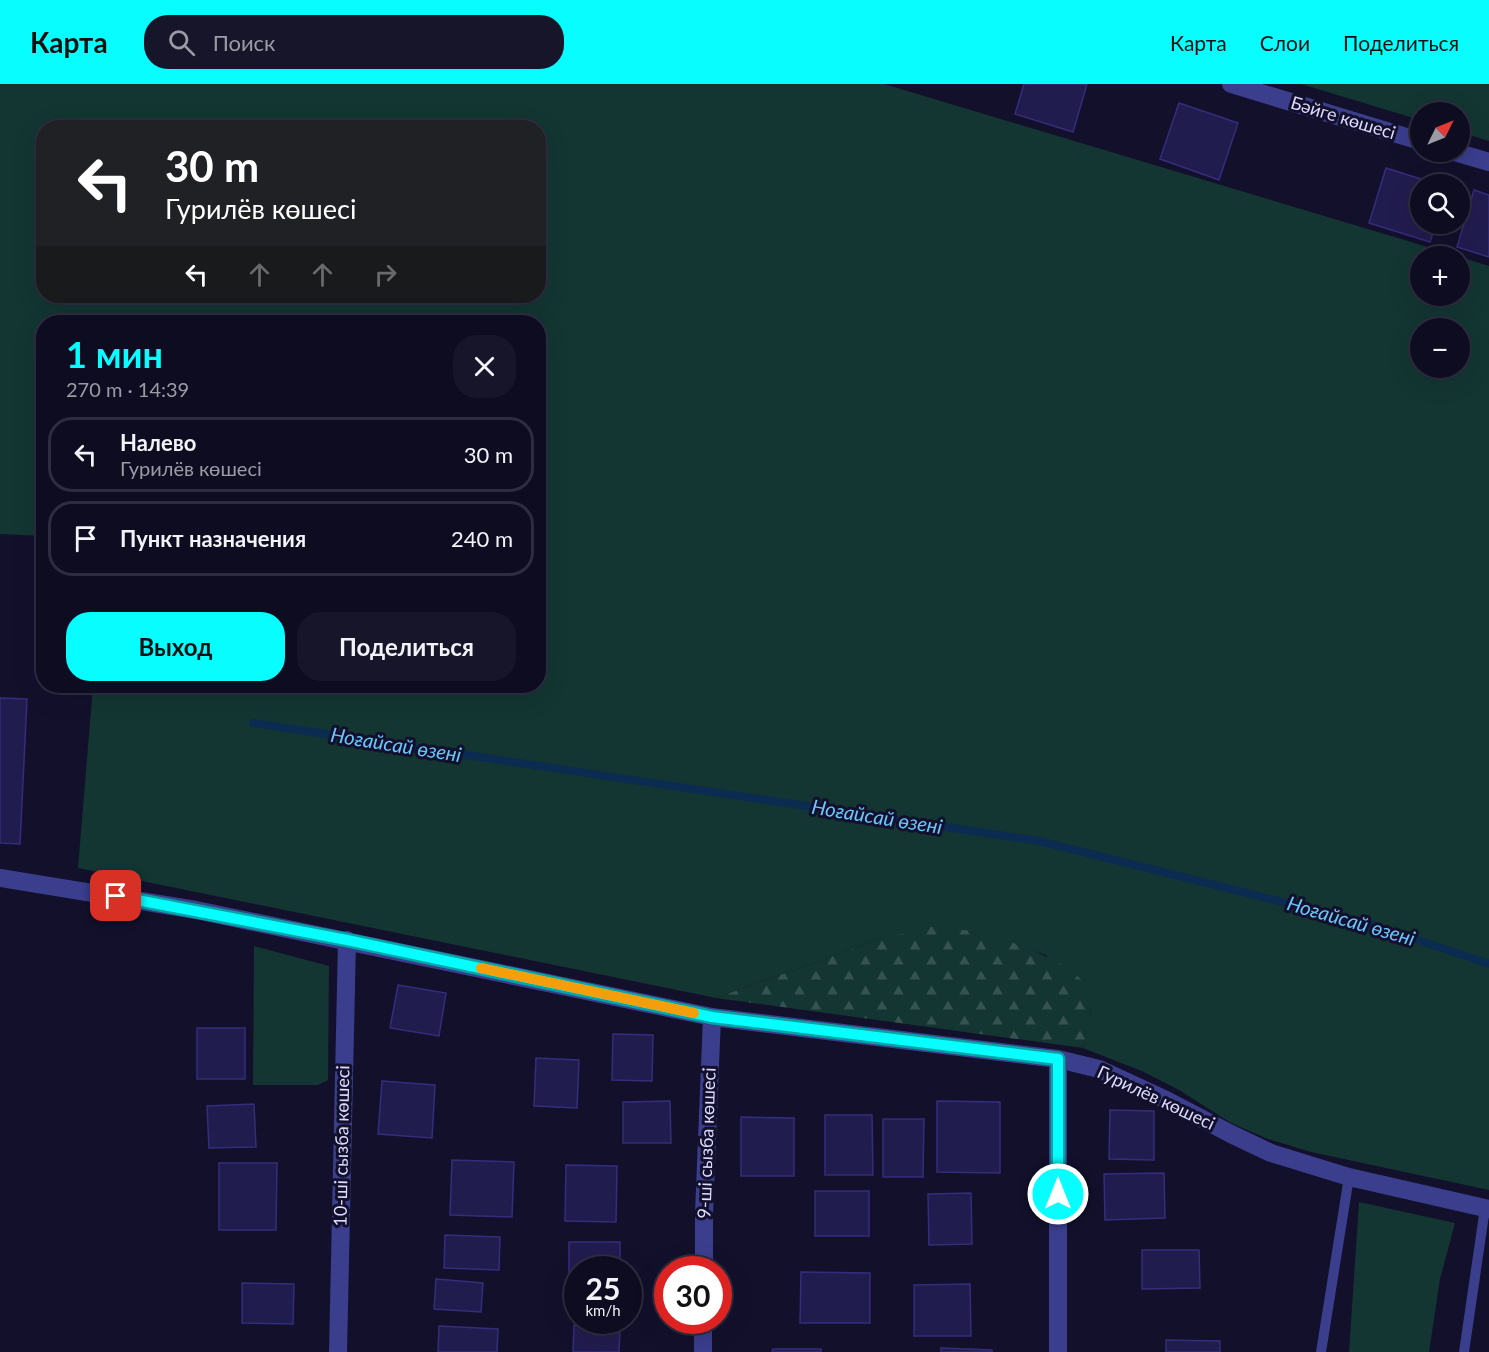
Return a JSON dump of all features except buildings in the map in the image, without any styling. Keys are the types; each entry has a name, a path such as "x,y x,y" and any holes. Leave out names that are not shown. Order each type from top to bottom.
{"street":[{"name":"Бәйге көшесі","path":"1231,84 1410,138"},
{"path":"1470,156 1489,162"},
{"name":"Гурилёв көшесі","path":"0,878 196,910 712,1017 1058,1059 1099,1069 1167,1100 1271,1153 1349,1177 1487,1209"},
{"name":"10-ші сызба көшесі","path":"338,1352 347,940"},
{"name":"9-ші сызба көшесі","path":"704,1256 712,1017"},
{"path":"1058,1059 1058,1352"},
{"path":"703,1334 703,1352"}],"lane":[{"path":"1321,1352 1349,1177"},
{"path":"1464,1352 1487,1209"}],"green space":[{"path":"0,84 884,84 1425,246 1410,246 1410,306 1470,306 1470,260 1489,266 1489,1190 1311,1152 1268,1139 1231,1123 1179,1090 1144,1072 1083,1048 1091,1008 1046,955 972,931 880,939 716,998 78,868 92,693 546,693 546,315 36,315 36,536 0,534"},
{"path":"1301,84 1489,84 1489,141 1470,135 1470,102 1410,102 1410,117"},
{"path":"931,927 972,931 1001,939 1036,952 1069,969 1081,979 1091,996 1083,1048 716,998 880,939"},
{"path":"254,946 329,966 328,1080 318,1085 253,1085"},
{"path":"1359,1202 1455,1223 1440,1279 1429,1352 1349,1352"}],"waterway":[{"name":"Ноғайсай өзені","path":"253,723 1039,841 1370,924 1489,964"}],"slow traffic":[{"path":"481,968 694,1013"}],"route":[{"path":"116,896 347,940 712,1017 1058,1059 1058,1194"}]}
